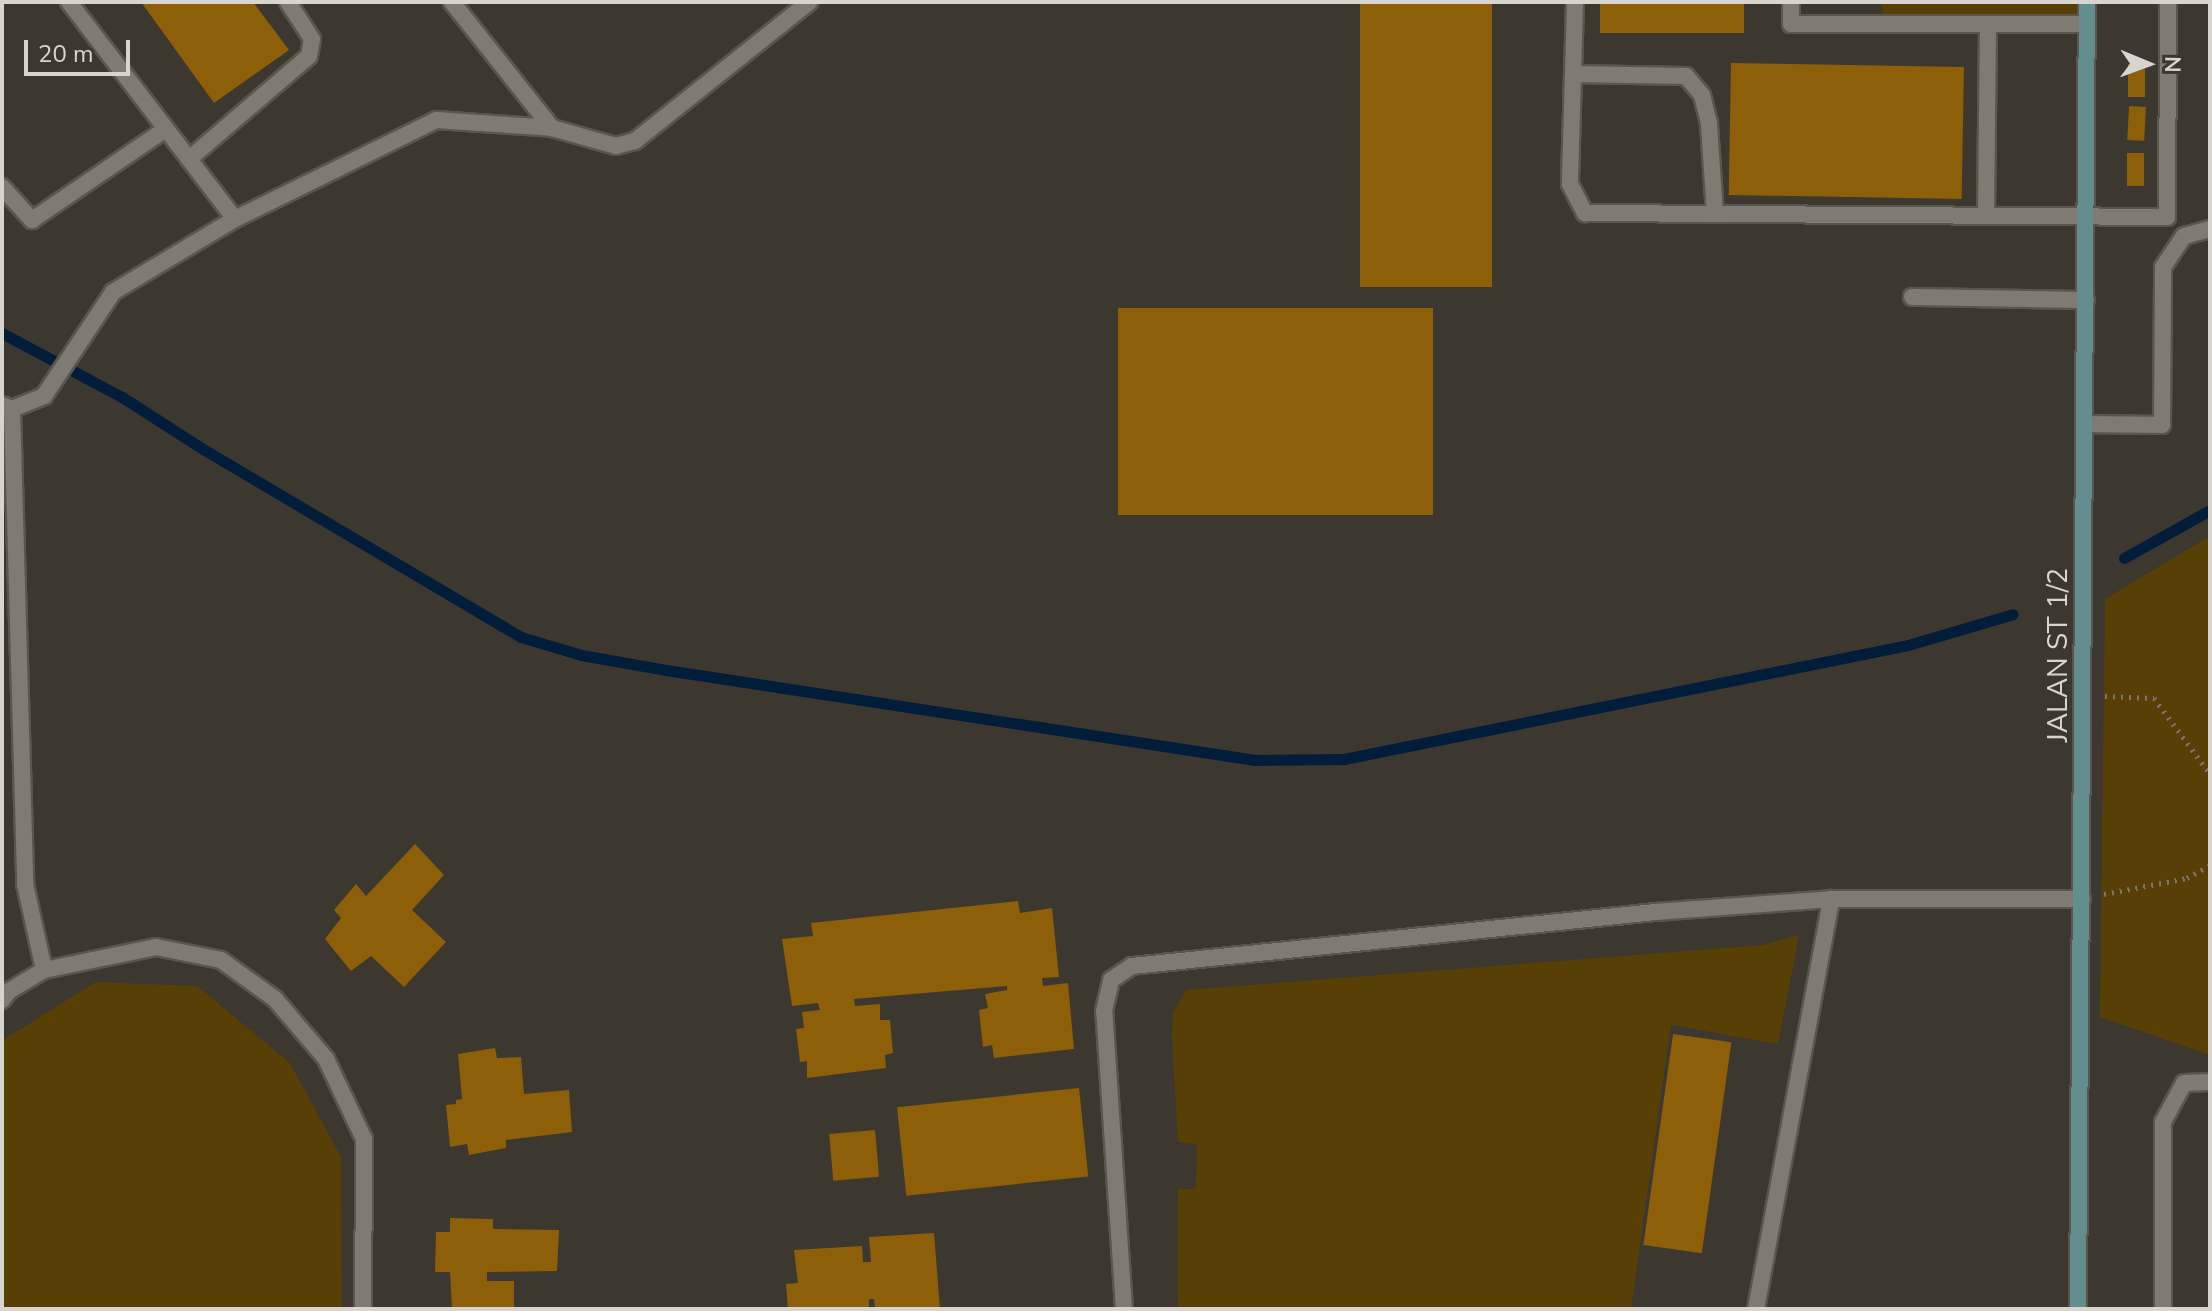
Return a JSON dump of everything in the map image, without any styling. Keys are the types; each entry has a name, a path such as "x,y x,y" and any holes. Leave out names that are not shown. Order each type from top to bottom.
{"street":[{"path":"69,2 235,219"},
{"path":"189,159 309,56 312,39 288,2"},
{"path":"452,2 552,128"},
{"path":"44,970 25,884 7,407 44,396 113,292 235,219 436,120 552,128 616,146 635,141 809,2"},
{"path":"1575,2 1570,184 1585,213 2167,217 2168,2"},
{"path":"1791,2 1791,24 2087,24"},
{"name":"JALAN ST 1/2","path":"2078,1309 2087,2"},
{"path":"1986,216 1988,24"},
{"path":"1573,74 1686,76 1702,95 1709,124 1715,214"},
{"path":"2,187 32,220 166,129"},
{"path":"2085,424 2162,425 2163,267 2184,236 2210,229"},
{"path":"1912,297 2086,300"},
{"path":"1124,1309 1104,1011 1111,980 1132,966 1655,912 1831,899 2082,899"},
{"path":"1756,1309 1831,899"},
{"path":"2,1000 9,991 44,970 156,947 221,960 275,999 326,1059 364,1139 363,1309"},
{"path":"2163,1309 2163,1122 2184,1083 2210,1082"}],"path":[{"path":"2084,695 2154,698 2210,774"},
{"path":"2082,899 2187,878 2210,865"}],"shaded area":[{"path":"1882,2 2078,2 2078,17 1882,17"},
{"path":"2210,536 2210,1055 2100,1017 2105,599"},
{"path":"1799,935 1778,1044 1671,1025 1631,1309 1178,1309 1178,1189 1196,1189 1197,1144 1178,1142 1172,1039 1173,1013 1186,990 1763,945"},
{"path":"96,982 197,986 290,1063 341,1157 342,1309 2,1309 2,1045 6,1038"}],"building":[{"path":"141,2 253,2 289,50 214,103"},
{"path":"1360,2 1492,2 1492,287 1360,287"},
{"path":"1600,2 1744,2 1744,33 1600,33"},
{"path":"1731,63 1964,67 1962,199 1729,195"},
{"path":"2128,64 2145,64 2145,97 2128,97"},
{"path":"2129,106 2146,107 2144,141 2127,140"},
{"path":"2127,153 2144,153 2144,186 2127,186"},
{"path":"1118,308 1433,308 1433,515 1118,515"},
{"path":"415,844 444,875 412,910 446,942 404,987 371,956 351,971 325,939 341,918 334,910 356,884 366,896"},
{"path":"1018,901 1020,913 1052,908 1059,977 1042,978 1043,986 1068,983 1074,1049 994,1058 992,1045 983,1047 979,1010 988,1008 985,994 1007,990 1007,986 854,999 855,1006 880,1004 880,1020 890,1020 893,1053 885,1055 886,1068 807,1078 807,1061 800,1062 796,1029 804,1028 802,1012 820,1010 818,1003 792,1006 782,939 813,936 811,923"},
{"path":"1673,1034 1731,1042 1702,1253 1643,1245"},
{"path":"495,1048 497,1058 521,1057 524,1094 569,1090 572,1132 506,1140 506,1148 469,1155 467,1144 450,1147 446,1105 456,1104 456,1100 462,1099 458,1054"},
{"path":"1079,1088 1088,1177 906,1196 897,1107"},
{"path":"875,1130 879,1177 833,1181 829,1134"},
{"path":"450,1218 493,1219 493,1229 559,1230 557,1271 487,1272 487,1281 514,1281 514,1309 452,1309 450,1272 435,1272 436,1232 450,1232"},
{"path":"934,1233 940,1309 875,1309 874,1299 869,1299 869,1309 788,1309 786,1284 798,1283 794,1250 862,1246 863,1262 871,1262 869,1237"}],"waterway":[{"path":"2,333 122,397 203,449 521,637 581,655 666,670 1255,760 1344,759 1908,645 2013,614"},
{"path":"2124,558 2210,510"}]}
